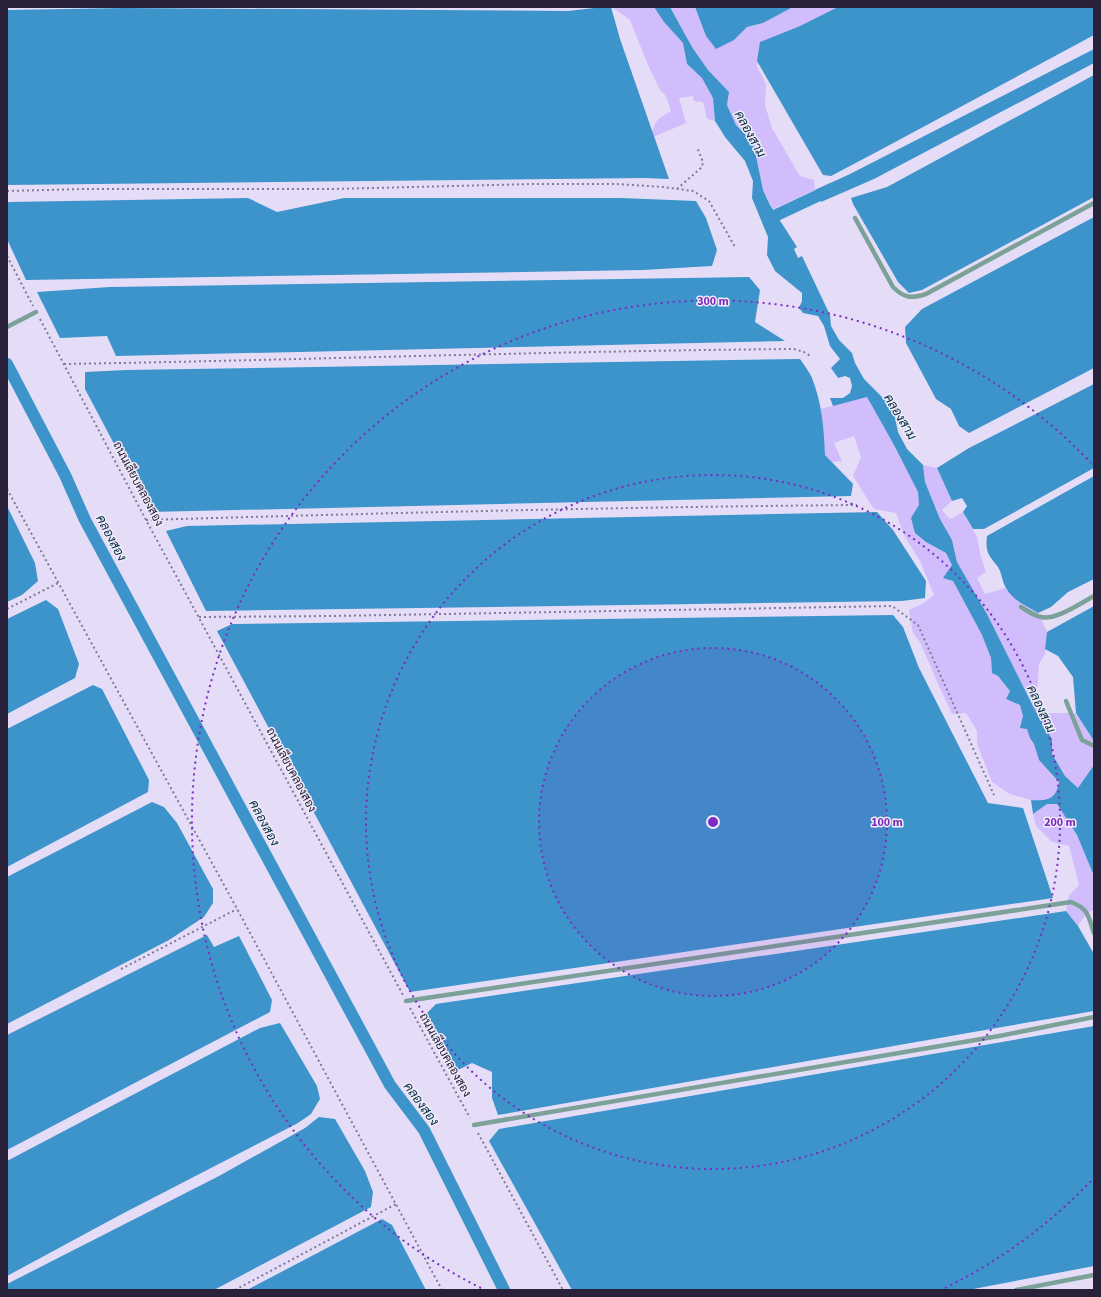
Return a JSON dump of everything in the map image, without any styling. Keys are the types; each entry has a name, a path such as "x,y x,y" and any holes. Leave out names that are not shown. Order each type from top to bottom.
{"lane":[{"path":"855,218 893,287 907,297 916,297 933,290 1094,203"},
{"path":"7,327 36,312"},
{"path":"1022,607 1043,618 1057,616 1094,596"},
{"path":"1066,701 1082,740 1094,746"},
{"path":"406,1001 1071,902 1081,906 1087,913 1094,933"},
{"path":"474,1125 999,1036 1094,1017"},
{"path":"1016,1290 1094,1275"}],"path":[{"path":"678,189 702,166 703,162 697,147"},
{"path":"7,191 82,189 333,189 533,184 617,184 693,191 709,201 735,247"},
{"name":"ถนนเลียบคลองสอง","path":"7,256 146,520 563,1290"},
{"path":"64,364 237,361 625,350 794,348 812,357"},
{"path":"7,489 237,909 442,1290"},
{"path":"146,520 475,511 857,505"},
{"path":"7,608 58,583"},
{"path":"199,617 340,616 892,606 918,625 994,795"},
{"path":"121,969 237,909"},
{"path":"235,1290 396,1204"}],"shaded area":[{"path":"612,7 654,7 664,22 683,43 687,64 702,78 713,98 715,121 707,119 703,102 694,101 693,96 679,98 686,123 651,138 653,128 657,121 671,111 666,96 660,90 648,65 630,20"},
{"path":"670,7 695,7 706,36 734,40 747,27 763,23 793,7 838,7 800,26 761,42 757,66 766,84 765,105 772,128 800,176 814,180 815,190 773,209 763,190 751,140 736,125 727,105 729,92 708,70 692,47"},
{"path":"867,397 918,492 920,505 911,518 926,542 946,553 952,565 953,581 982,635 991,658 992,673 998,676 1010,691 1006,699 1020,705 1030,738 1034,744 1039,760 1059,782 1058,790 1053,797 1044,801 1031,800 1010,794 992,782 977,744 977,731 966,713 952,714 920,642 913,633 909,610 922,604 934,595 920,561 905,537 896,513 874,509 853,476 861,457 854,436 834,443 842,461 832,462 825,455 820,409"},
{"path":"923,465 937,468 952,501 942,510 950,519 963,512 977,537 986,572 977,578 985,594 1005,588 1012,596 1038,613 1047,632 1045,654 1039,664 1037,693 1046,713 1076,713 1094,741 1094,765 1079,789 1065,776 1052,754 1052,738 1034,708 987,614 957,562 952,540 940,519 925,482"},
{"path":"1047,804 1057,804 1077,835 1094,876 1094,910 1086,914 1078,926 1066,911 1069,895 1079,885 1069,846 1052,842 1036,826 1033,814"}],"water":[{"path":"611,7 620,39 669,179 644,178 7,185 7,10 125,8 568,11"},
{"path":"654,7 670,7 692,47 708,70 729,92 727,105 736,125 751,140 763,190 770,205 797,247 794,249 798,258 802,256 830,315 831,326 839,340 852,353 855,363 864,379 888,403 894,413 898,432 907,449 923,465 925,482 940,519 952,540 957,562 987,614 1034,708 1052,739 1052,754 1065,776 1078,788 1094,765 1094,876 1077,835 1057,804 1047,804 1033,814 1031,800 1050,798 1056,793 1059,782 1039,760 1027,729 1020,728 1023,716 1020,705 1006,699 1010,691 998,676 992,673 991,658 982,635 953,581 943,578 952,565 946,553 926,542 915,533 911,518 919,505 918,492 867,397 833,406 830,398 843,398 850,393 852,386 850,378 845,376 838,378 831,368 840,359 830,346 824,326 818,316 803,313 799,308 802,301 802,293 775,271 767,255 768,237 752,198 753,181 745,161 725,137 715,121 713,98 702,78 687,64 683,43 664,22"},
{"path":"695,7 793,7 763,23 747,27 734,40 716,49 706,36"},
{"path":"838,7 1094,7 1094,35 831,176 823,175 757,61 760,42 800,26"},
{"path":"1094,49 1094,63 874,179 821,202 815,190 850,174"},
{"path":"1094,75 1094,197 922,290 909,293 898,282 851,198 887,187"},
{"path":"248,198 277,212 344,198 621,198 696,201 706,218 717,250 712,266 643,270 26,280 7,239 7,203 9,202"},
{"path":"1094,217 1094,368 969,433 959,426 951,409 936,399 906,343 905,327 922,309"},
{"path":"749,277 760,290 755,322 785,341 116,356 107,336 60,338 37,292 110,287"},
{"path":"800,359 811,375 818,397 823,426 825,455 853,484 851,496 150,512 85,389 85,372 126,370"},
{"path":"1094,384 1094,468 984,529 973,529 963,512 967,506 962,498 952,501 937,468 969,448"},
{"path":"1094,476 1094,579 1068,592 1051,607 1038,613 1012,596 1005,586 998,567 988,553 987,536"},
{"path":"7,506 35,563 38,581 22,595 7,602"},
{"path":"877,512 893,530 926,581 925,598 902,601 206,611 166,531 187,526"},
{"path":"46,600 58,609 79,664 75,678 7,714 7,619"},
{"path":"1094,606 1094,741 1076,713 1073,677 1058,656 1045,649 1047,632"},
{"path":"893,615 903,627 919,668 988,803 1023,808 1053,898 410,992 217,631 232,624"},
{"path":"93,685 102,689 149,780 148,792 7,867 7,729"},
{"path":"152,802 164,807 177,823 213,889 213,903 204,917 169,940 7,1024 7,877"},
{"path":"1066,911 1078,926 1094,954 1094,1011 498,1115 492,1098 492,1072 472,1063 452,1073 425,1024 426,1014 436,1004"},
{"path":"207,935 214,947 239,936 272,1000 270,1012 7,1150 7,1035"},
{"path":"280,1023 317,1086 320,1099 311,1114 298,1123 120,1215 7,1276 7,1161 260,1028"},
{"path":"1094,1026 1094,1266 968,1290 572,1290 489,1141 499,1129"},
{"path":"319,1117 335,1119 365,1171 373,1192 371,1207 214,1290 7,1290 7,1284 219,1176 305,1128"},
{"path":"382,1219 392,1225 426,1290 247,1290"}],"waterway":[{"path":"768,219 832,189"},
{"name":"คลองสอง","path":"7,364 65,475 85,520 390,1085 424,1130 504,1290"}],"water label":[{"name":"คลองสาม","path":"750,134"},
{"name":"คลองสาม","path":"900,417"},
{"name":"คลองสาม","path":"1041,709"}]}
